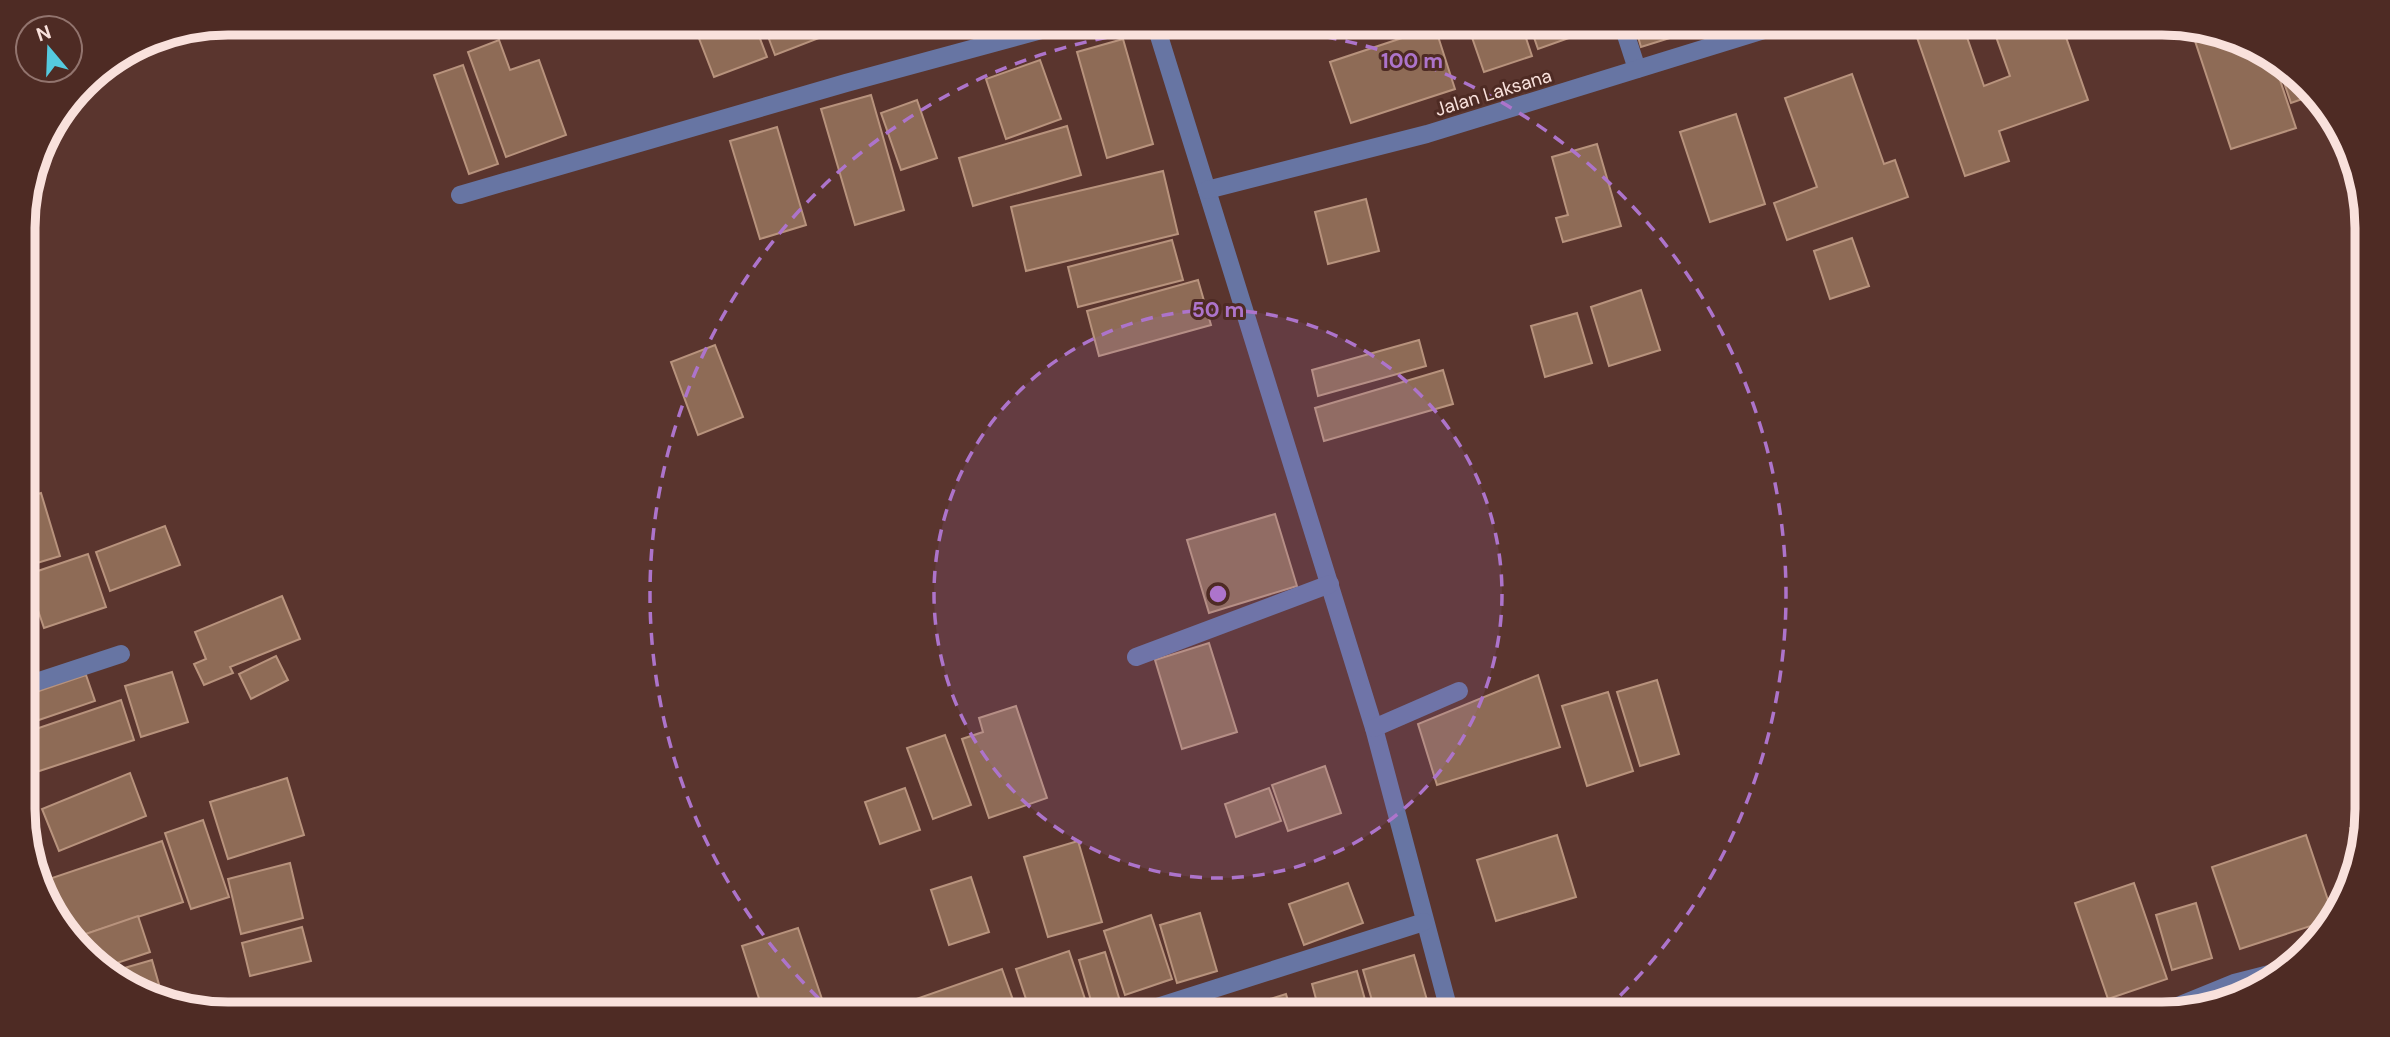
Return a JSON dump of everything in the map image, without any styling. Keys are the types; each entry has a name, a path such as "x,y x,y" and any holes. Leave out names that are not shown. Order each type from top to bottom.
{"street":[{"path":"460,195 846,83 1023,35"},
{"path":"1159,35 1374,728 1447,1002"},
{"path":"1626,35 1637,69"},
{"name":"Jalan Laksana","path":"1208,190 1427,134 1748,35"},
{"path":"1136,657 1330,584"},
{"path":"35,682 121,654"},
{"path":"1374,728 1460,691"},
{"path":"1173,1002 1424,922"},
{"path":"2196,998 2254,978"}],"building":[{"path":"698,35 759,35 767,57 714,77"},
{"path":"768,35 827,35 775,55"},
{"path":"1411,35 1438,35 1455,89 1351,123 1330,62"},
{"path":"1471,35 1525,35 1532,56 1484,72"},
{"path":"1533,35 1577,35 1538,49"},
{"path":"1638,35 1680,35 1641,47"},
{"path":"1916,35 1966,35 1984,86 2010,76 1995,35 2065,35 2088,100 1999,131 2009,161 1965,176"},
{"path":"2194,38 2236,50 2278,74 2296,128 2231,149"},
{"path":"1123,39 1153,144 1107,158 1077,52"},
{"path":"499,40 510,70 539,60 566,135 506,157 468,52"},
{"path":"1040,60 1061,119 1006,139 986,79"},
{"path":"463,65 498,164 469,174 434,75"},
{"path":"1852,74 1884,164 1895,160 1908,197 1787,240 1774,203 1817,187 1785,98"},
{"path":"2282,78 2304,99 2291,103"},
{"path":"871,95 904,210 855,225 821,109"},
{"path":"917,100 937,158 901,170 881,113"},
{"path":"1736,114 1765,204 1710,222 1680,132"},
{"path":"1067,126 1081,175 973,206 959,158"},
{"path":"777,127 806,225 760,239 730,141"},
{"path":"1597,144 1621,226 1563,242 1556,218 1568,215 1552,157"},
{"path":"1163,171 1178,234 1026,271 1011,207"},
{"path":"1366,199 1379,251 1328,264 1315,212"},
{"path":"1852,238 1869,286 1830,299 1814,251"},
{"path":"1172,240 1183,280 1078,307 1068,267"},
{"path":"1198,280 1211,325 1099,356 1087,311"},
{"path":"1641,290 1660,350 1609,366 1591,307"},
{"path":"1577,313 1592,363 1545,377 1531,326"},
{"path":"1419,340 1426,366 1318,396 1312,370"},
{"path":"715,345 743,417 698,435 671,362"},
{"path":"1443,370 1453,404 1324,441 1315,408"},
{"path":"41,493 60,556 35,564 35,495"},
{"path":"1275,514 1297,586 1209,613 1187,540"},
{"path":"165,526 180,565 110,591 96,552"},
{"path":"88,554 106,607 44,628 35,602 35,572"},
{"path":"282,596 300,639 230,667 233,673 204,685 194,664 206,659 195,632"},
{"path":"1209,643 1237,732 1182,749 1155,660"},
{"path":"276,656 288,680 251,699 239,674"},
{"path":"172,672 188,722 141,737 125,686"},
{"path":"86,675 95,701 35,721 35,692"},
{"path":"1538,675 1560,747 1437,785 1418,724"},
{"path":"1657,680 1679,754 1640,766 1617,692"},
{"path":"1608,692 1633,771 1587,786 1562,706"},
{"path":"121,700 134,740 35,772 35,729"},
{"path":"1016,706 1047,798 989,818 962,739 983,732 979,718"},
{"path":"945,735 971,805 933,819 907,748"},
{"path":"1325,766 1341,813 1288,831 1272,785"},
{"path":"130,773 146,816 59,851 42,809"},
{"path":"287,778 304,835 228,859 210,802"},
{"path":"905,788 920,830 880,844 865,802"},
{"path":"1269,788 1281,821 1236,837 1225,804"},
{"path":"203,820 229,897 191,909 165,833"},
{"path":"1557,835 1576,897 1496,921 1477,860"},
{"path":"2306,835 2329,904 2316,924 2240,949 2212,867"},
{"path":"162,841 183,902 83,935 61,905 49,879"},
{"path":"1078,841 1102,922 1048,937 1024,857"},
{"path":"290,863 303,918 241,934 228,879"},
{"path":"971,877 989,932 949,945 931,890"},
{"path":"1348,883 1363,923 1304,945 1289,904"},
{"path":"2134,883 2167,979 2108,999 2075,903"},
{"path":"2196,903 2212,958 2172,970 2156,915"},
{"path":"1200,913 1217,971 1177,983 1160,925"},
{"path":"1151,915 1172,979 1125,995 1104,931"},
{"path":"138,916 150,952 114,964 83,935"},
{"path":"302,927 311,961 250,976 242,943"},
{"path":"798,928 823,1002 760,1002 742,946"},
{"path":"1069,951 1086,1002 1027,1002 1016,969"},
{"path":"1105,952 1120,1002 1091,1002 1079,960"},
{"path":"1414,955 1428,1002 1372,1002 1363,970"},
{"path":"152,960 160,989 132,976 121,969"},
{"path":"1002,969 1014,1002 907,1002"},
{"path":"1357,971 1366,1002 1317,1002 1312,984"},
{"path":"1286,994 1288,1002 1260,1002"}]}
